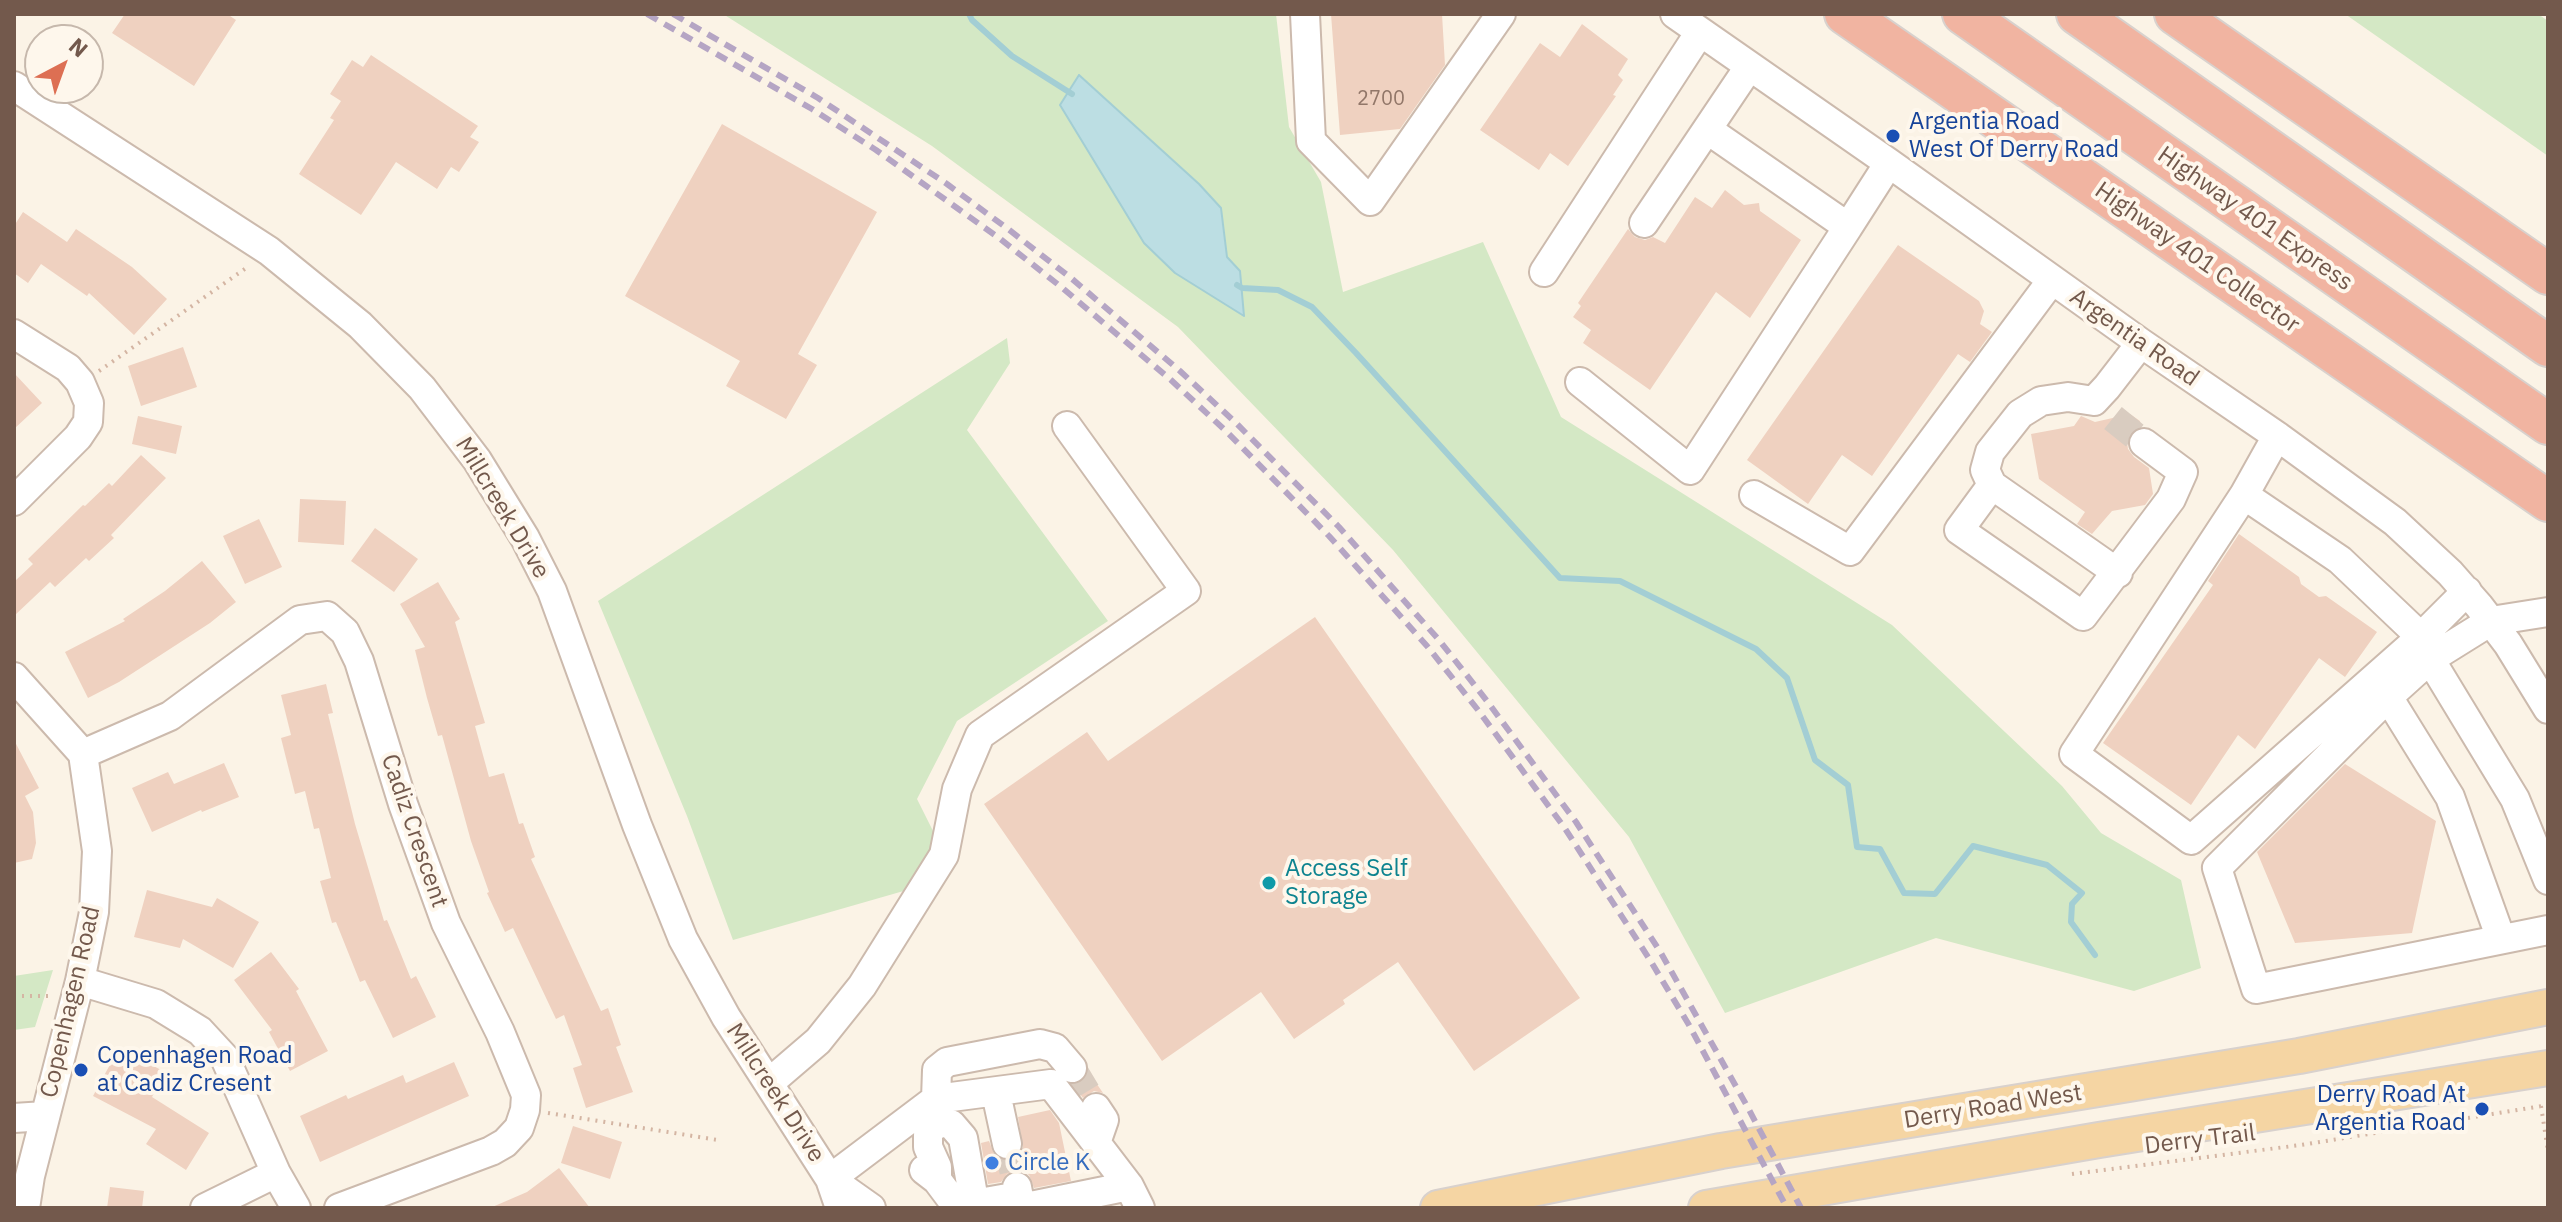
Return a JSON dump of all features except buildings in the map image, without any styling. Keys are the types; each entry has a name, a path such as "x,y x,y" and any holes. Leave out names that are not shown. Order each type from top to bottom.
{"highway":[{"name":"Highway 401 Collector","path":"1845,14 2548,501"},
{"name":"Highway 401 Express","path":"1963,14 2548,424"},
{"path":"2077,14 2548,346"},
{"path":"2175,14 2548,274"}],"main road":[{"name":"Derry Road West","path":"1438,1208 1721,1151 2299,1056 2548,1007"},
{"name":"Derry Road West","path":"1706,1208 2099,1140 2548,1068"}],"street":[{"path":"1305,14 1311,141 1370,201 1501,14"},
{"name":"Argentia Road","path":"1675,14 2395,522 2467,591 2524,668 2548,709"},
{"path":"1544,272 1700,32"},
{"path":"1644,223 1749,67"},
{"name":"Millcreek Drive","path":"14,86 269,251 360,325 422,388 477,460 517,525 552,591 637,825 683,939 726,1017 830,1179 840,1208"},
{"path":"1708,130 1848,227"},
{"path":"1580,382 1690,470 1889,163"},
{"path":"1754,495 1850,551 2052,280"},
{"path":"14,334 68,368 80,382 89,403 88,422 78,437 14,501"},
{"path":"2118,573 1992,485 1985,470 1990,452 2020,414 2041,401 2068,397 2103,409 2107,387 2141,343"},
{"path":"769,1083 818,1041 862,986 944,855 957,789 980,735 1186,591 1067,426"},
{"path":"2277,436 2244,495 2074,754 2191,840 2426,648 2491,621 2548,612"},
{"path":"1992,485 1959,530 2083,616 2171,499 2183,472 2144,443"},
{"path":"2244,495 2340,560 2426,648 2515,799 2538,823 2548,880"},
{"path":"2467,591 2388,697 2217,868 2256,989 2548,930"},
{"name":"Cadiz Crescent","path":"83,754 170,716 300,620 327,616 345,632 359,661 403,804 446,923 500,1032 526,1095 525,1110"},
{"path":"14,677 83,754"},
{"path":"2388,697 2450,797 2501,939"},
{"name":"Copenhagen Road","path":"25,1208 94,912 97,851 83,754"},
{"path":"78,989 156,1004 200,1031 225,1058 276,1173 296,1208"},
{"path":"936,1099 937,1070 947,1062 1040,1044 1055,1048 1072,1068"},
{"path":"830,1179 936,1099 1051,1084 1135,1197"},
{"path":"996,1093 1007,1144"},
{"path":"1096,1108 1104,1120 1096,1143"},
{"path":"339,1208 491,1151 505,1143 519,1128 525,1110"},
{"path":"14,1118 45,1116"},
{"path":"905,1122 919,1167 937,1180 958,1208"},
{"path":"937,1180 937,1167 928,1147 928,1135 932,1127 943,1122 951,1124 963,1138 973,1195 978,1200 1135,1197"},
{"path":"205,1208 276,1173"},
{"name":"Millcreek Drive","path":"830,1179 871,1208"}],"path":[{"path":"80,382 269,251"},
{"path":"14,996 78,989"},
{"name":"Derry Trail","path":"2063,1175 2301,1145 2548,1105"},
{"path":"2541,1106 2548,1151"},
{"path":"525,1110 718,1140"}],"green space":[{"path":"723,14 1276,14 1289,127 1321,182 1343,292 1483,242 1561,417 1892,625 2062,786 2101,833 2181,880 2201,968 2134,991 1936,938 1725,1013 1629,837 1393,550 1178,327 932,146"},
{"path":"2345,14 2538,14 2548,21 2548,156"},
{"path":"1007,338 1010,363 967,430 1108,621 957,721 917,799 935,835 914,888 733,940 687,816 598,601"},
{"path":"53,970 35,1027 14,1030 14,976"}],"water":[{"path":"1079,75 1199,184 1221,208 1227,257 1240,271 1244,316 1175,273 1144,243 1060,105"}],"waterway":[{"path":"969,14 1012,56 1072,94"},
{"path":"1237,285 1278,290 1312,307 1560,578 1620,581 1756,649 1787,678 1815,760 1848,785 1857,847 1880,849 1904,893 1935,894 1973,846 2047,865 2082,893 2072,904 2071,922 2095,955"}],"tunnel":[{"path":"2113,418 2144,443"},
{"path":"1072,1068 1096,1108"},
{"path":"1007,1144 1015,1178"}],"railway":[{"path":"647,14 812,109 876,150 999,238 1171,380 1329,536 1427,646 1564,827 1689,1025 1787,1208"},
{"path":"673,14 818,98 947,184 1008,229 1180,371 1339,527 1439,640 1576,822 1661,953 1801,1208"}],"place":[{"name":"Argentia Road West Of Derry Road","path":"1893,136"},
{"name":"Access Self Storage","path":"1269,883"},
{"name":"Copenhagen Road at Cadiz Cresent","path":"81,1070"},
{"name":"Derry Road At Argentia Road","path":"2482,1109"},
{"name":"Circle K","path":"992,1163"}]}
